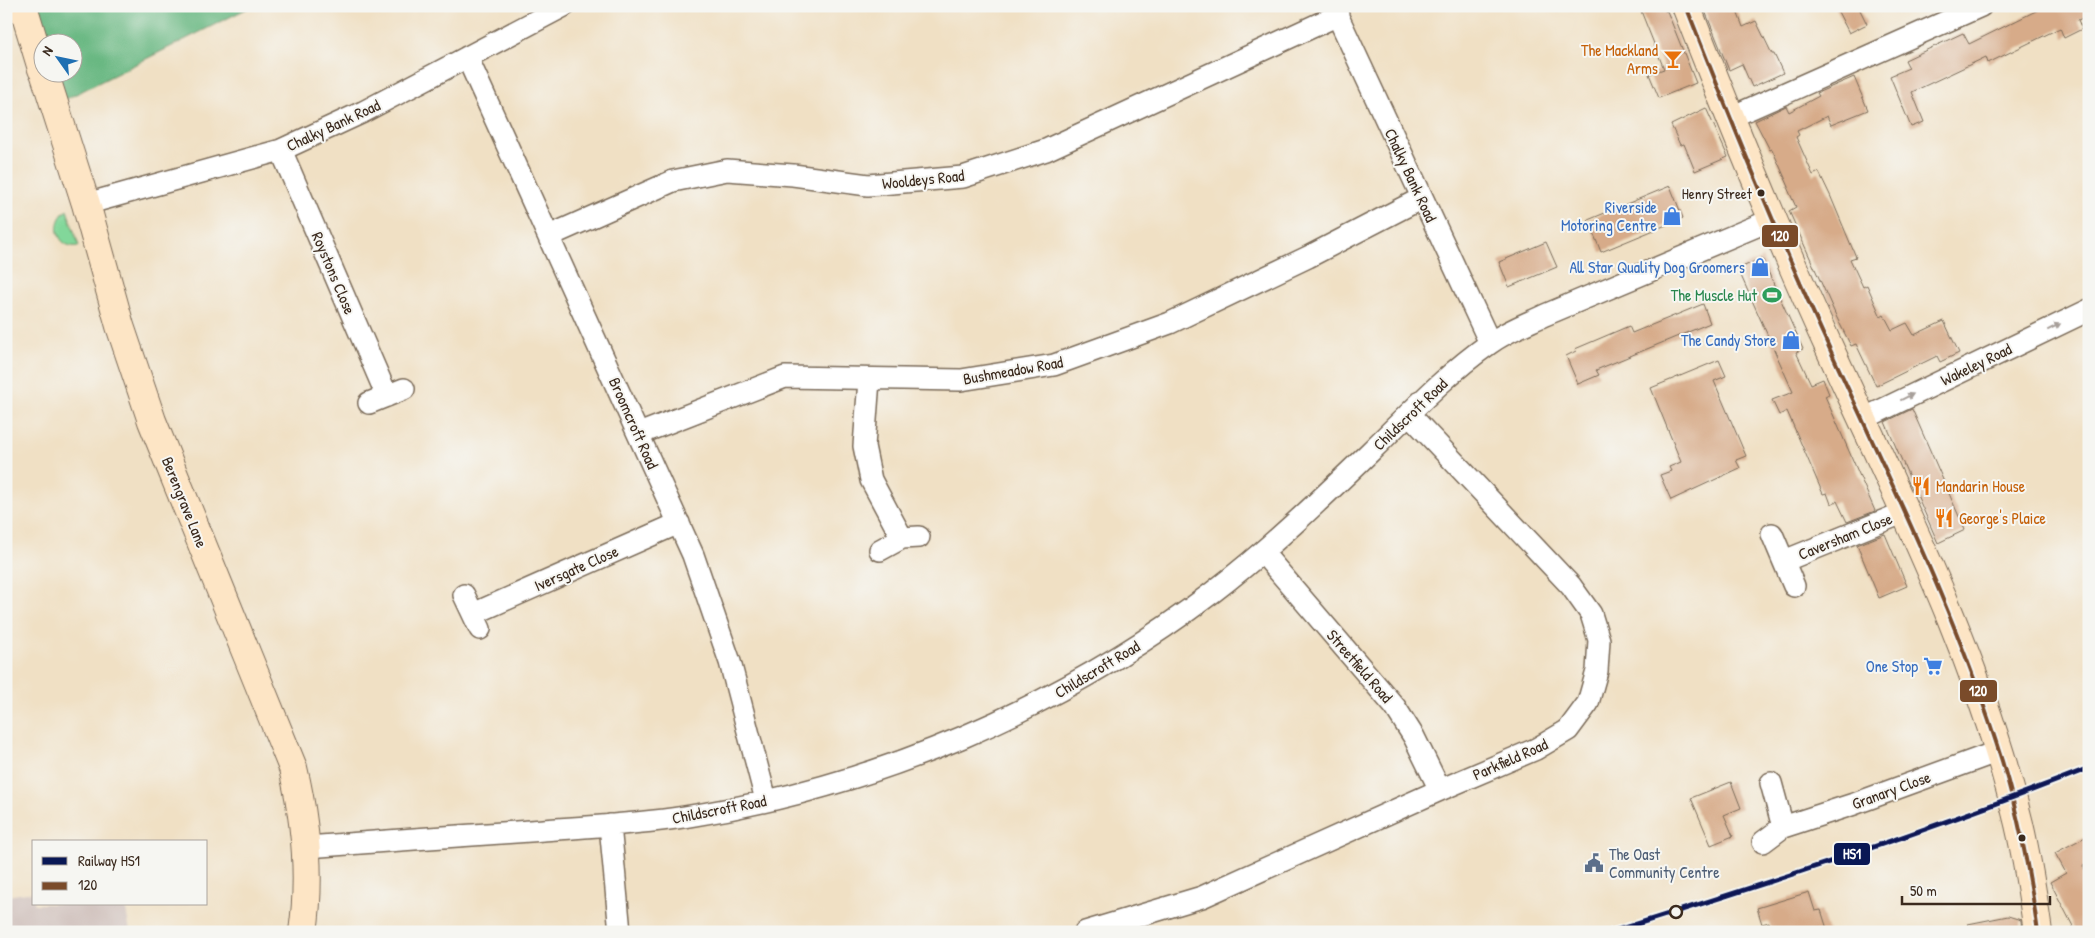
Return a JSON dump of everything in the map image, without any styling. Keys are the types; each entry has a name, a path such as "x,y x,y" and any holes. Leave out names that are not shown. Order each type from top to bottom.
{"main road":[{"name":"Berengrave Lane","path":"23,6 32,35"},
{"path":"1686,6 1771,220 1863,418 1941,593 1999,751 2020,826 2038,932"},
{"name":"Berengrave Lane","path":"47,82 86,204 120,326 152,421 293,768 302,806 307,847 308,899 304,932"}],"street":[{"name":"Chalky Bank Road","path":"86,204 281,150 363,112 564,6"},
{"path":"1729,118 1981,6"},
{"name":"Chalky Bank Road","path":"1335,10 1490,342"},
{"name":"Wooldeys Road","path":"549,236 673,181 727,170 792,175 868,185 963,177 1046,150 1335,10"},
{"name":"Broomcroft Road","path":"467,57 679,523 707,592 728,654 766,800"},
{"name":"Roystons Close","path":"281,150 387,396"},
{"name":"Bushmeadow Road","path":"639,434 785,377 869,380 960,380 1054,365 1170,323 1308,257 1422,198"},
{"name":"Childscroft Road","path":"307,847 610,825 684,817 818,788 963,737 1026,709 1086,677 1124,654 1197,604 1262,553 1449,376 1490,342 1515,328 1771,220"},
{"name":"Wakeley Road","path":"1863,418 2089,310"},
{"path":"869,380 864,446 871,480 910,537 880,550"},
{"name":"Parkfield Road","path":"1084,932 1202,898 1440,790 1536,749 1568,730 1588,703 1597,671 1599,640 1591,614 1571,586 1409,414"},
{"name":"Caversham Close","path":"1784,561 1905,512"},
{"name":"Iversgate Close","path":"472,613 679,523"},
{"name":"Caversham Close","path":"1772,534 1794,586"},
{"name":"Streetfield Road","path":"1262,553 1395,707 1414,737 1440,790"},
{"name":"Granary Close","path":"1763,842 1783,827 1854,804 1999,751"},
{"path":"1771,783 1783,827"},
{"path":"610,825 620,932"}],"shaded area":[{"path":"32,892 32,906 125,906 130,932 6,932 6,896"}],"green space":[{"path":"32,6 252,6 62,101 56,82 82,82 82,32 40,32"},
{"path":"67,210 79,246 65,244 58,234 59,221"}],"building":[{"path":"1639,6 1663,6 1665,11 1667,11 1696,83 1659,98 1649,74 1664,69"},
{"path":"1703,6 1735,6 1743,27 1756,21 1783,73 1752,87 1742,64 1729,70"},
{"path":"1835,6 1858,6 1867,24 1849,33"},
{"path":"2046,6 2089,6 2089,15 2078,20 2082,29 2064,38 2060,28 1988,63 1986,57 1912,92 1924,122 1911,127 1890,76 1909,68 1905,60 1963,33 1969,44"},
{"path":"1854,77 1868,110 1831,125 1827,116 1797,131 1799,135 1796,137 1813,175 1819,172 1830,195 1856,257 1850,259 1863,287 1867,285 1881,317 1884,315 1892,330 1907,323 1914,335 1944,321 1959,353 1940,362 1937,356 1876,386 1856,344 1851,346 1837,318 1789,211 1796,207 1787,187 1789,187 1772,149 1770,150 1755,121 1786,106 1789,112 1819,96 1817,93"},
{"path":"1706,108 1728,157 1695,171 1684,144 1680,145 1671,125"},
{"path":"1670,186 1683,218 1601,252 1588,220"},
{"path":"1546,242 1557,267 1509,287 1499,262"},
{"path":"1762,258 1803,349 1796,352 1811,384 1823,379 1829,394 1825,396 1875,511 1847,522 1837,501 1831,504 1827,493 1823,494 1787,411 1779,415 1772,400 1793,392 1738,269"},
{"path":"1703,304 1710,323 1596,370 1599,375 1578,384 1566,356 1576,351 1575,349 1629,326 1632,333"},
{"path":"1719,360 1726,376 1714,381 1746,456 1736,460 1740,468 1671,500 1660,475 1671,471 1669,467 1681,462 1651,388"},
{"path":"1912,409 1965,530 1938,543 1885,422"},
{"path":"1885,534 1907,586 1879,598 1857,545"},
{"path":"1731,782 1741,808 1724,815 1733,836 1711,845 1691,798"},
{"path":"2089,835 2089,863 2083,866 2089,877 2089,932 2076,932 2050,882 2066,873 2055,853"},
{"path":"1809,892 1815,911 1821,910 1828,932 1772,932 1769,922 1762,924 1757,908"},
{"path":"2008,916 2021,920 2022,932 1969,932 1968,924"}],"rail line":[{"name":"HS1","path":"1611,932 1732,894 1971,813 2089,768"}],"transit line":[{"name":"120","path":"1686,6 1775,226 1902,506 1966,657 1985,709 2014,803 2028,867 2038,932"}],"place":[{"name":"The Mackland Arms","path":"1673,59"},
{"name":"Henry Street","path":"1761,193"},
{"name":"Riverside Motoring Centre","path":"1672,216"},
{"name":"All Star Quality Dog Groomers","path":"1760,267"},
{"name":"The Muscle Hut","path":"1772,295"},
{"name":"The Candy Store","path":"1791,340"},
{"name":"Mandarin House","path":"1921,486"},
{"name":"George's Plaice","path":"1944,518"},
{"name":"One Stop","path":"1933,666"},
{"name":"The Oast Community Centre","path":"1594,863"}]}
